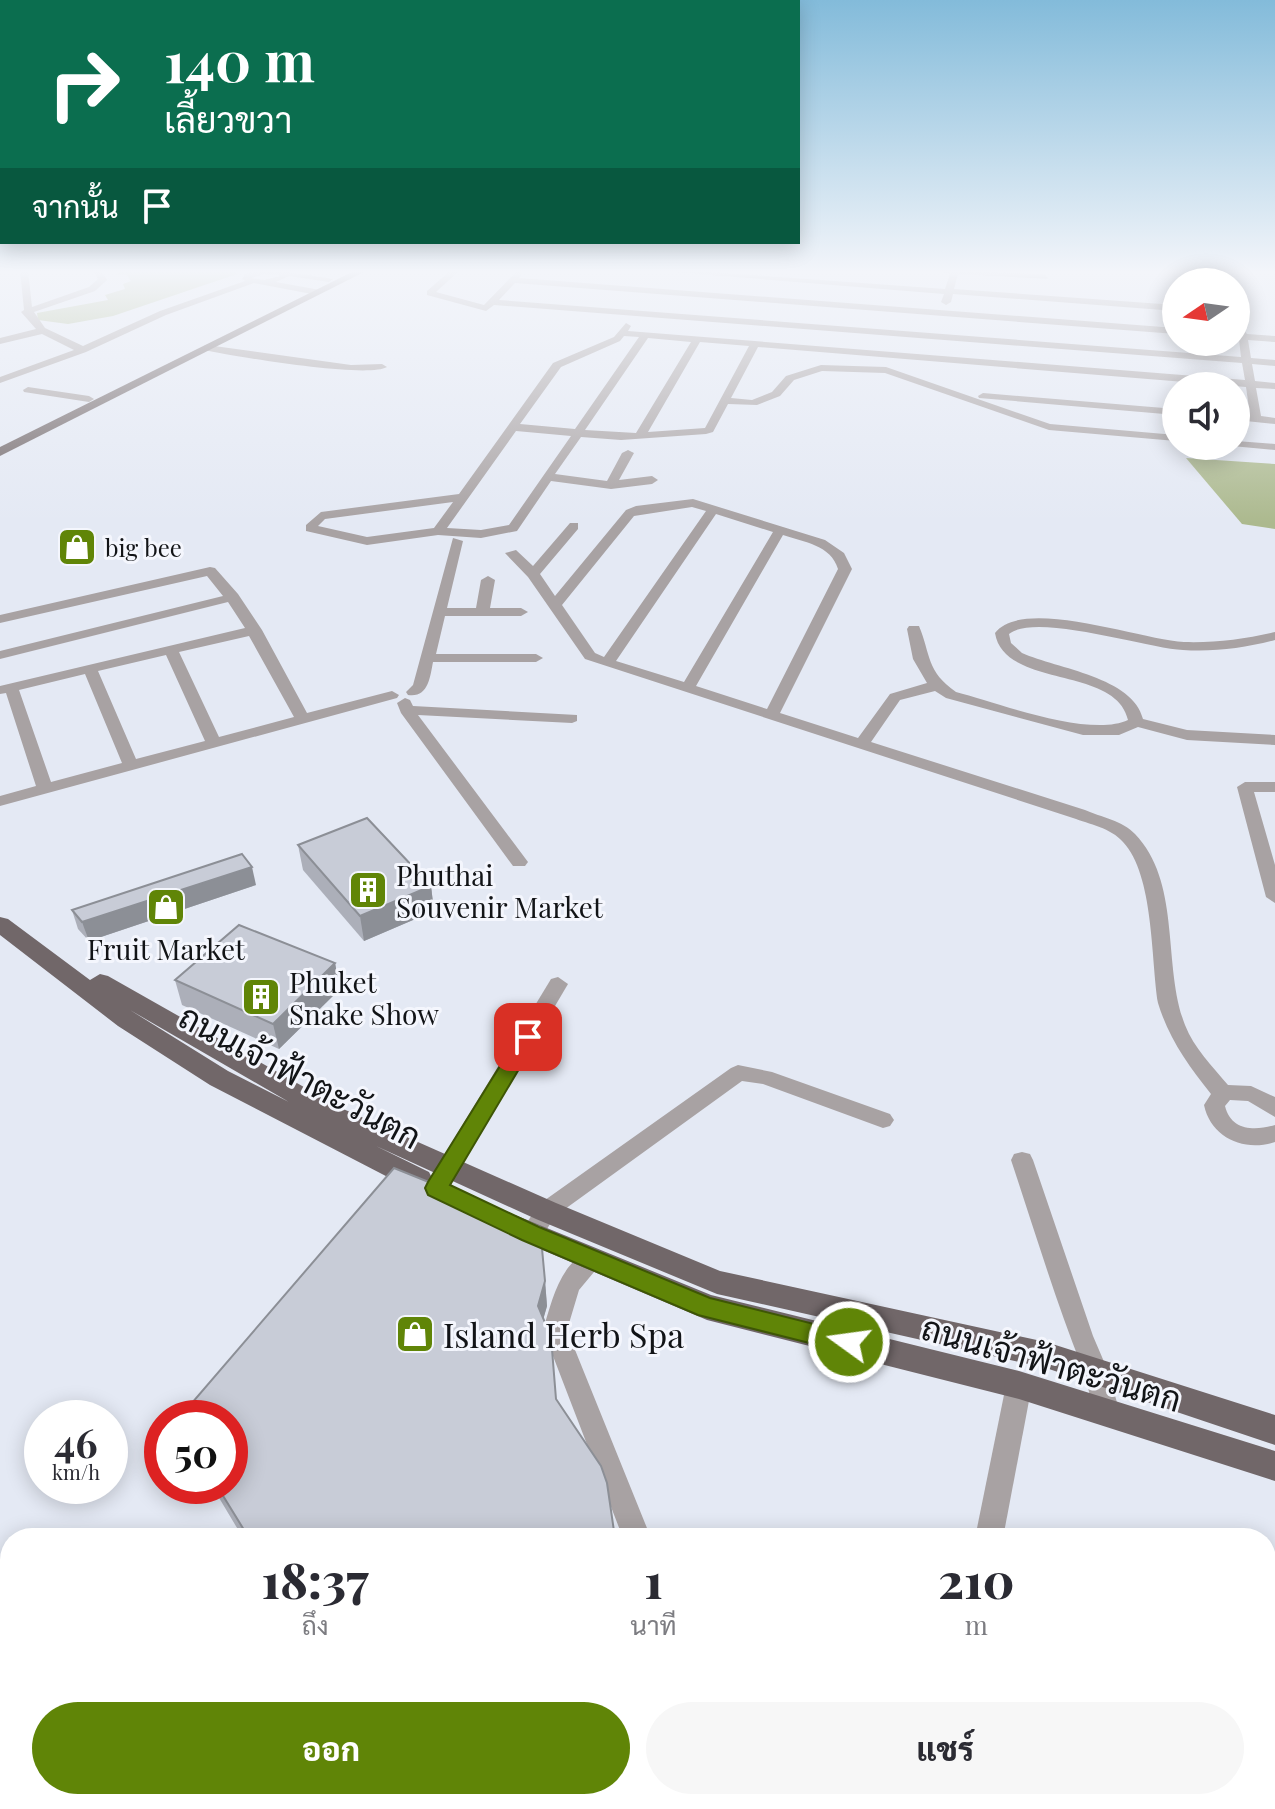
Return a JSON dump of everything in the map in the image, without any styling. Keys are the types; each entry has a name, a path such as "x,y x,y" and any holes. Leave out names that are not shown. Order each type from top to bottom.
{"main road":[{"path":"0,452 186,354"},
{"path":"0,444 89,399 190,354"},
{"name":"ถนนเจ้าฟ้าตะวันตก","path":"0,907 116,994 444,1178"},
{"name":"ถนนเจ้าฟ้าตะวันตก","path":"0,924 127,1020 219,1078 538,1222 717,1282 1046,1355 1275,1430"},
{"name":"ถนนเจ้าฟ้าตะวันตก","path":"538,1222 592,1260 707,1307 1019,1385 1275,1466"}],"street":[{"path":"0,380 71,354"},
{"path":"253,354 351,368 382,367"},
{"path":"438,531 557,365 581,354"},
{"path":"462,497 321,516 310,528 367,541 438,531 481,534 513,528 632,354"},
{"path":"640,436 688,354"},
{"path":"513,427 577,434 640,436 709,430 750,354"},
{"path":"845,354 886,370"},
{"path":"854,354 928,371 960,394 1049,427 1162,437"},
{"path":"928,371 932,354"},
{"path":"1165,354 1275,363"},
{"path":"1245,356 1256,419"},
{"path":"725,401 753,403 776,394 790,378 821,368 1275,386"},
{"path":"28,390 89,399"},
{"path":"960,394 1162,411"},
{"path":"1250,418 1275,421"},
{"path":"1250,445 1275,447"},
{"path":"611,485 628,453"},
{"path":"548,477 611,485 652,480"},
{"path":"555,605 630,513 693,503 835,551 843,560 845,569 771,715"},
{"path":"607,663 713,509"},
{"path":"533,574 574,526"},
{"path":"688,688 780,530"},
{"path":"404,700 420,687 457,541"},
{"path":"511,553 533,574 590,656 1079,814 1112,826 1131,840 1144,864 1156,908 1173,1022 1192,1057 1223,1094"},
{"path":"0,619 210,571 233,597 255,630 303,719"},
{"path":"482,612 488,580"},
{"path":"0,655 233,597"},
{"path":"441,612 521,612"},
{"path":"1136,722 1135,706 1126,696 1026,663 1010,653 1004,645 1002,633 1007,627 1032,623 1184,646 1246,643 1275,636"},
{"path":"914,629 916,651 936,686 951,695 1083,730 1119,730 1136,722 1187,735 1275,740"},
{"path":"45,789 6,689 255,630"},
{"path":"171,650 214,743"},
{"path":"427,658 536,658"},
{"path":"90,669 131,766"},
{"path":"861,745 878,724 883,707 891,697 906,689 936,686"},
{"path":"404,700 519,862"},
{"path":"0,801 303,719 404,700 572,718"},
{"path":"1275,787 1245,787 1275,897"},
{"path":"444,1178 558,984"},
{"path":"538,1222 738,1073 765,1077 883,1120"},
{"path":"1274,1135 1244,1137 1225,1127 1214,1105 1223,1094 1232,1091 1254,1094 1275,1109"},
{"path":"1022,1160 1081,1336 1096,1371 1107,1413"},
{"path":"592,1260 569,1285 555,1330 633,1528"},
{"path":"991,1528 1019,1385"}],"green space":[{"path":"1188,460 1275,464 1275,529 1242,524"}],"building":[{"path":"367,818 431,886 360,916 298,845"},
{"path":"242,854 252,867 82,922 72,910"},
{"path":"239,925 335,963 273,1024 175,980"},
{"name":"Island Herb Spa","path":"394,1168 540,1227 545,1281 538,1306 551,1337 556,1399 601,1466 607,1483 614,1528 243,1528 228,1504 248,1504 248,1400 194,1400"}],"place":[{"name":"big bee","path":"77,547"},
{"name":"Phuthai Souvenir Market","path":"368,890"},
{"name":"Fruit Market","path":"166,907"},
{"name":"Phuket Snake Show","path":"261,997"},
{"name":"Island Herb Spa","path":"415,1334"}],"route":[{"path":"528,1037 451,1169 436,1188 531,1234 707,1307 849,1342"}]}
